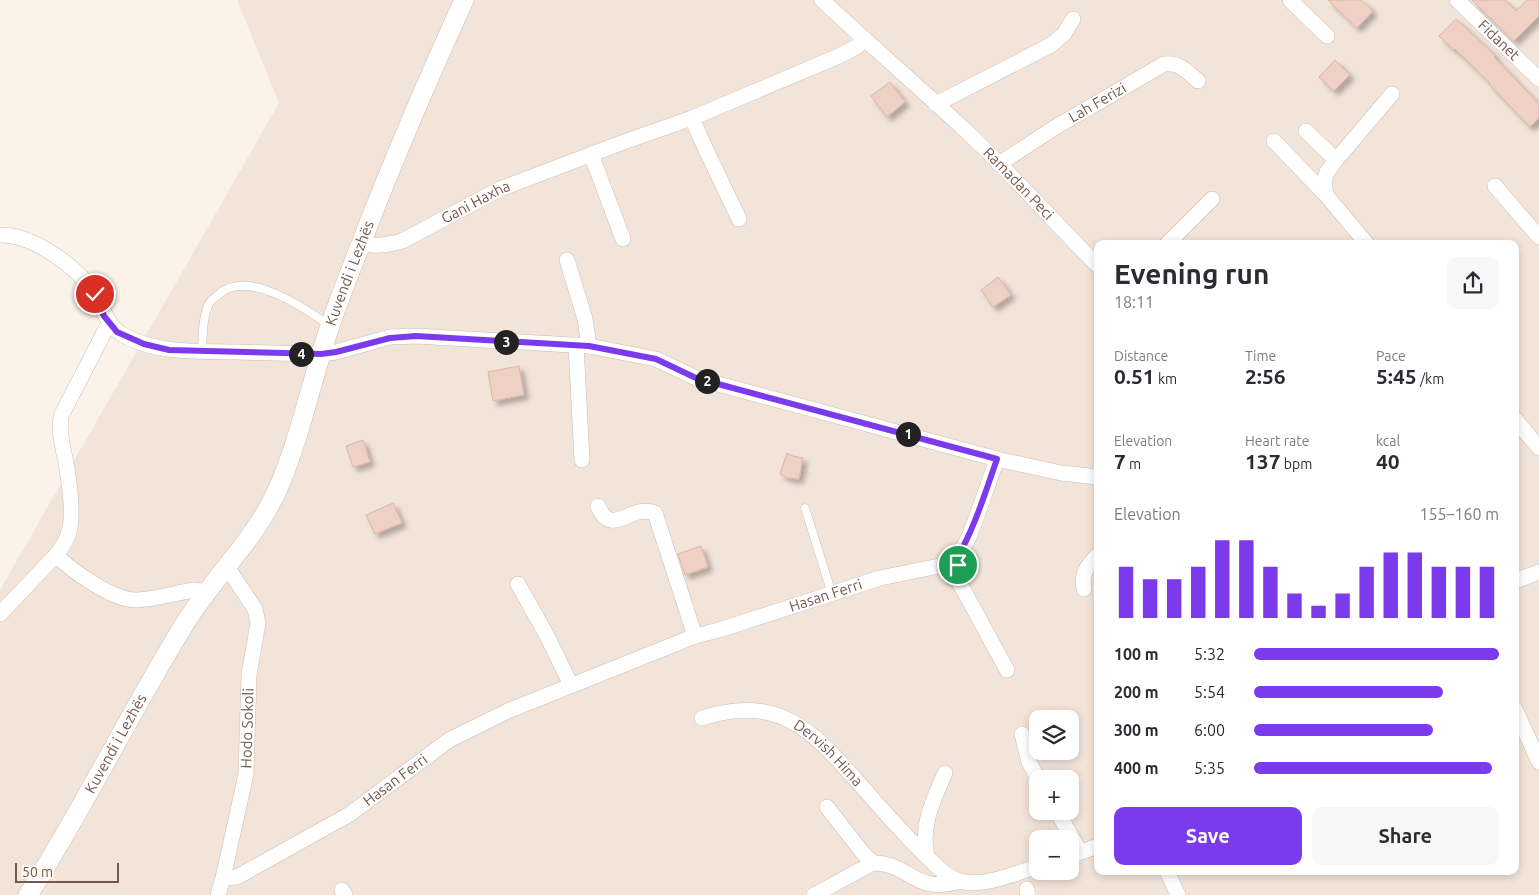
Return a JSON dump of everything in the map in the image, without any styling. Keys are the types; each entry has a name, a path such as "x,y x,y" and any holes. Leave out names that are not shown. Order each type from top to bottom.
{"street":[{"name":"Kuvendi i Lezhës","path":"28,895 50,860 149,682 186,622 264,514 276,493 295,441 330,326 361,244 394,158 464,0"},
{"name":"Ramadan Peci","path":"822,0 965,130 1094,262"},
{"path":"1290,0 1327,36"},
{"name":"Fidanet","path":"1457,0 1539,79"},
{"path":"936,104 1052,45 1064,34 1073,19"},
{"name":"Gani Haxha","path":"361,244 375,246 390,245 402,241 500,189 692,118 839,56 856,47 864,40"},
{"name":"Lah Ferizi","path":"999,164 1054,128 1164,64 1173,63 1182,67 1198,81"},
{"path":"1326,195 1324,182 1327,172 1392,94"},
{"path":"692,118 739,219"},
{"path":"1306,131 1336,160"},
{"path":"1274,141 1326,195 1364,240"},
{"path":"591,154 623,239"},
{"path":"1495,186 1539,238"},
{"path":"1171,240 1212,199"},
{"path":"0,235 24,240 58,258 89,286 109,323 122,334 144,344 169,350 321,354 390,338 416,336 583,346 656,359 696,378 997,459 1061,473 1094,477"},
{"path":"567,260 585,320 582,460"},
{"path":"0,614 56,555 63,546 68,534 71,520 65,460 59,428 61,416 109,323"},
{"path":"1519,424 1539,448"},
{"path":"997,459 969,537 957,558 958,580 1007,670"},
{"path":"598,506 602,516 608,520 616,520 648,510 654,513 695,636"},
{"path":"56,555 66,565 85,578 122,598 134,600 194,590 206,594"},
{"name":"Hasan Ferri","path":"223,878 233,878 246,872 350,814 449,740 510,710 695,636 880,578 944,565 957,558"},
{"path":"1084,589 1082,578 1085,567 1094,559"},
{"name":"Hodo Sokoli","path":"218,895 246,774 249,675 258,623 255,609 227,567"},
{"path":"1519,580 1539,572"},
{"path":"518,584 546,634 571,685"},
{"name":"Dervish Hima","path":"702,718 729,711 754,710 792,721 815,736 942,871 960,881 978,883 996,880 1029,869"},
{"path":"1519,718 1539,762"},
{"path":"1022,734 1029,762 1033,770"},
{"path":"927,856 924,832 933,800 944,773"},
{"path":"814,895 873,863 862,852 827,806"},
{"path":"1079,853 1094,847"},
{"name":"Dervish Hima","path":"873,863 889,864 915,882 927,886 938,887 960,881"},
{"path":"1170,875 1178,895"}],"lane":[{"path":"202,352 203,326 208,304 225,288 248,285 271,292 308,311 330,326"},
{"path":"805,508 832,594"}],"shaded area":[{"path":"237,0 1539,0 1539,895 0,895 0,590 279,103"}],"building":[{"path":"1328,0 1361,0 1373,11 1357,28"},
{"path":"1472,0 1505,0 1516,11 1527,0 1539,0 1539,16 1514,41"},
{"path":"1456,19 1495,55 1494,57 1539,104 1539,118 1530,127 1490,83 1439,36"},
{"path":"1335,60 1350,75 1334,91 1319,77"},
{"path":"890,82 905,102 887,117 871,96"},
{"path":"998,277 1011,295 993,307 981,290"},
{"path":"519,366 524,395 493,401 488,372"},
{"path":"363,440 370,462 353,467 346,446"},
{"path":"787,453 803,458 799,479 788,478 780,474"},
{"path":"393,503 402,523 375,534 366,515"},
{"path":"701,546 708,567 685,575 678,554"}],"route":[{"path":"95,294 104,316 117,332 144,344 169,350 321,354 390,338 416,336 589,346 656,359 696,378 997,459 969,537 957,558 958,565"}]}
